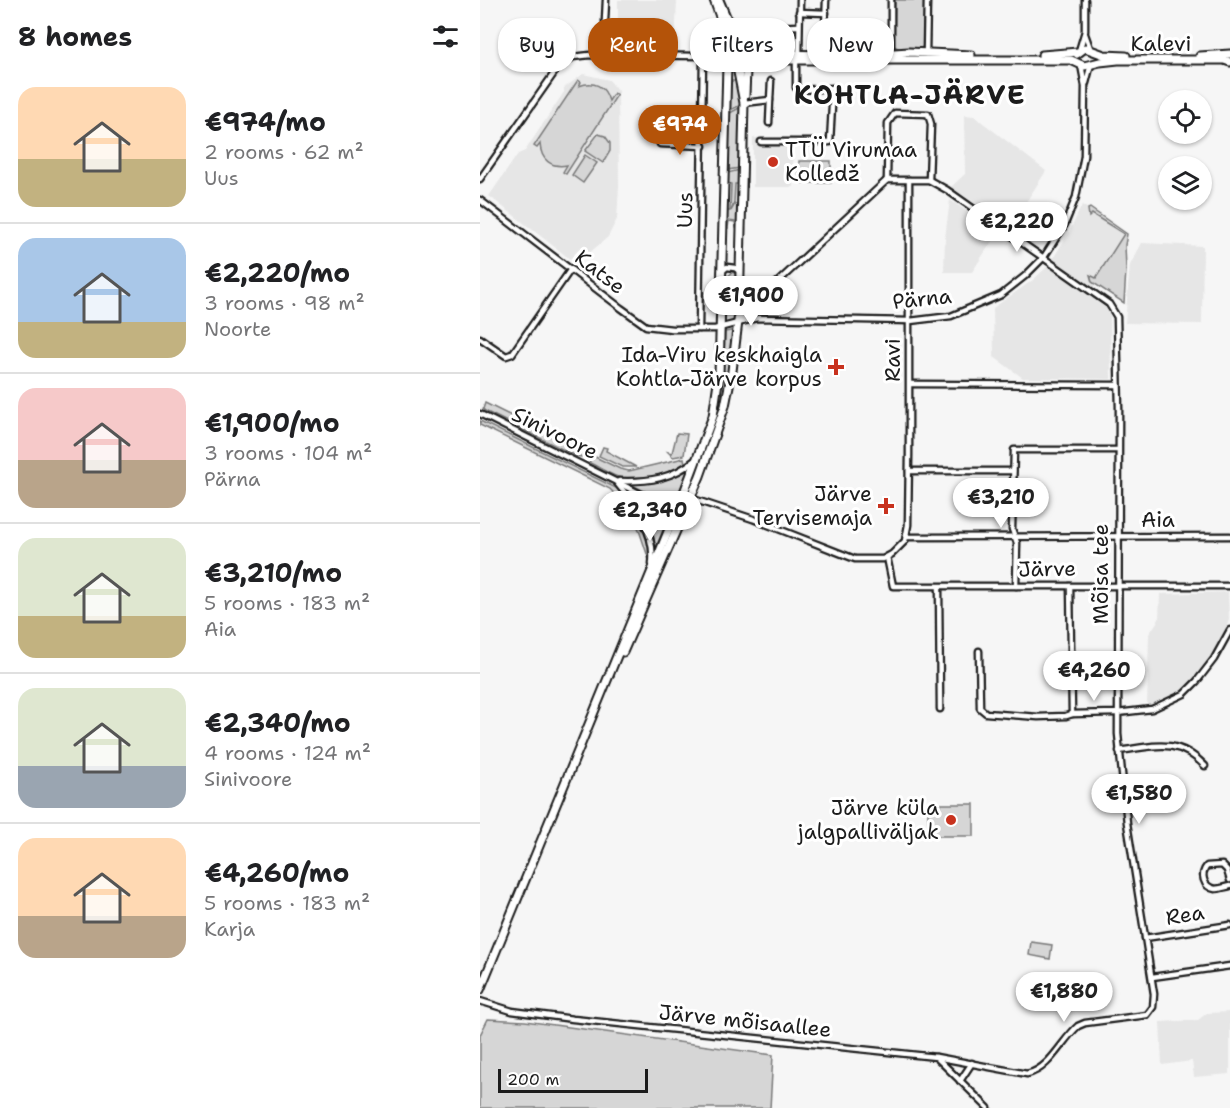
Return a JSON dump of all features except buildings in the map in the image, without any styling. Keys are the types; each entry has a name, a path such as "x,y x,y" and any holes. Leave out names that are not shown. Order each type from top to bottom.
{"main road":[{"path":"714,0 720,18"},
{"path":"719,0 727,18"},
{"name":"Kalevi","path":"894,56 927,53 1042,55 1079,51 1085,48 1104,55 1230,54"},
{"path":"1079,51 1077,57 1079,64"},
{"path":"1091,64 1094,59 1092,51"},
{"name":"Kalevi","path":"894,56 914,59 1061,60 1087,66 1118,60 1224,60 1230,62"},
{"name":"Kalevi","path":"797,57 807,57"},
{"path":"687,497 715,404 719,375 718,329 725,72"},
{"path":"740,72 744,103"},
{"path":"602,695 675,534 680,513 725,406 739,322 746,72"},
{"path":"480,990 651,571 672,522 680,513"}],"street":[{"path":"605,18 606,0"},
{"path":"761,142 830,142 833,88 800,90 796,88 800,0"},
{"path":"826,0 826,18"},
{"path":"891,0 891,18"},
{"path":"914,59 921,58 927,53 927,0"},
{"path":"1079,51 1085,31 1085,0"},
{"path":"799,12 826,13"},
{"path":"795,26 799,26"},
{"path":"1085,31 1092,51"},
{"path":"480,179 561,64 580,55 588,55"},
{"name":"Pärna","path":"1079,64 1085,86"},
{"name":"Pärna","path":"718,329 757,318 910,321 951,316 993,299 1025,276 1044,257 1065,224 1076,197 1082,172 1085,86 1091,64"},
{"name":"Uus","path":"699,329 704,72"},
{"path":"769,123 771,81"},
{"path":"744,103 770,100"},
{"path":"887,180 888,123 895,113 909,112 928,114 931,124 929,180"},
{"path":"660,144 703,146"},
{"path":"739,322 766,293 887,180 929,180 1044,257"},
{"name":"Ravi","path":"905,539 909,471 910,384 909,180"},
{"name":"Katse","path":"480,200 646,326 665,329 718,329"},
{"name":"Mõisa tee","path":"1044,257 1109,304 1117,317 1117,713 1119,751 1152,977"},
{"path":"721,272 727,267 740,271"},
{"path":"480,338 506,356 512,354 571,269"},
{"path":"739,285 741,297 749,302 754,302 766,293"},
{"path":"910,384 1118,385"},
{"name":"Sinivoore","path":"480,414 680,513"},
{"path":"1017,586 1017,548 1012,530 1014,450 1118,450"},
{"name":"Sinivoore","path":"615,481 658,480 679,471 697,458"},
{"path":"909,471 1013,471"},
{"name":"Sinivoore","path":"615,481 638,511 650,538 654,554 651,571"},
{"path":"687,497 863,560 887,557 905,539"},
{"name":"Aia","path":"905,539 1230,536"},
{"name":"Järve","path":"887,557 893,586 1230,586"},
{"path":"1070,586 1072,714"},
{"path":"939,587 940,709"},
{"path":"979,651 979,699 982,712 994,715 1022,714 1038,717 1117,713 1152,709 1184,694 1205,671 1230,630"},
{"path":"1119,751 1173,746 1196,757 1205,766"},
{"path":"1230,880 1227,870 1222,865 1207,866 1203,873 1203,879 1209,887 1215,889 1230,886"},
{"name":"Rea","path":"1145,938 1230,925"},
{"path":"1152,977 1230,966"},
{"name":"Järve mõisaallee","path":"480,1001 512,1011 563,1018 936,1058 1027,1074 1042,1067 1078,1026 1084,1023 1147,1015 1153,1003 1152,977"},
{"path":"936,1058 988,1108"},
{"path":"960,1081 972,1064"}],"shaded area":[{"path":"618,0 677,0 676,18 618,18"},
{"path":"895,0 924,0 924,44 921,49 900,49 894,46"},
{"path":"583,74 609,80 618,91 617,219 608,237 588,254 581,247 570,259 489,196 518,154 525,151 564,92 564,88"},
{"path":"578,80 581,82 579,86 594,84 602,88 609,101 614,93 617,95 566,174 563,172 567,165 561,166 548,162 542,154 540,144 537,148 534,146"},
{"path":"728,81 737,81 741,105 728,111"},
{"path":"741,107 740,168 727,170 728,114"},
{"path":"964,115 974,116 1046,171 1010,227 951,187 965,174"},
{"path":"598,134 605,136 610,143 610,151 603,163 585,151"},
{"name":"TTÜ Virumaa Kolledž","path":"792,137 793,187 753,187 753,138"},
{"path":"585,155 597,163 583,183 572,175"},
{"path":"799,161 831,161 831,183 799,183"},
{"path":"740,170 739,184 735,184 731,211 735,204 739,204 739,228 736,228 735,222 729,221 728,228 726,227 726,211 730,211 731,184 727,183 727,173"},
{"path":"950,200 998,232 972,272 944,272 945,238"},
{"path":"1082,205 1127,234 1093,288 1052,260 1069,233"},
{"path":"1090,208 1127,234 1124,303 1092,282 1090,275 1096,278 1124,234 1092,214 1089,217 1088,209"},
{"path":"1142,243 1203,246 1202,324 1125,323 1130,265"},
{"path":"1048,266 1106,308 1110,316 1111,379 1023,378 994,357 993,308 1033,280"},
{"path":"733,272 737,276 736,314 727,315 727,304 731,303 731,286 728,285 728,276"},
{"path":"736,330 729,373 723,371 725,332"},
{"path":"485,403 584,452 581,457 576,456 485,411 483,409"},
{"path":"480,421 616,488 629,503 647,534 650,544 650,563 638,527 622,502 610,489 480,425"},
{"path":"677,433 687,434 684,455 673,457 668,452 672,453"},
{"path":"603,447 607,448 606,451 636,467 622,467 599,456"},
{"path":"591,455 629,471 684,458 685,463 665,475 632,480 616,476 590,463"},
{"path":"686,471 688,473 673,505 630,484 661,482"},
{"path":"626,491 670,513 656,547 647,522"},
{"path":"1228,592 1229,620 1221,642 1208,664 1190,685 1167,700 1147,707 1149,634 1159,619 1160,594"},
{"name":"Järve küla jalgpalliväljak","path":"928,804 974,804 974,836 928,836"},
{"path":"1031,942 1052,945 1050,959 1029,955"},
{"path":"1230,1012 1230,1074 1194,1077 1192,1061 1162,1065 1160,1022 1198,1020 1207,1013"},
{"path":"488,1019 525,1021 773,1055 770,1108 480,1108 480,1035"}],"place":[{"name":"TTÜ Virumaa Kolledž","path":"773,162"},
{"name":"Ida-Viru keskhaigla Kohtla-Järve korpus","path":"836,367"},
{"name":"Järve Tervisemaja","path":"886,506"},
{"name":"Järve küla jalgpalliväljak","path":"951,820"}],"district":[{"name":"KOHTLA-JÄRVE","path":"910,94"}]}
